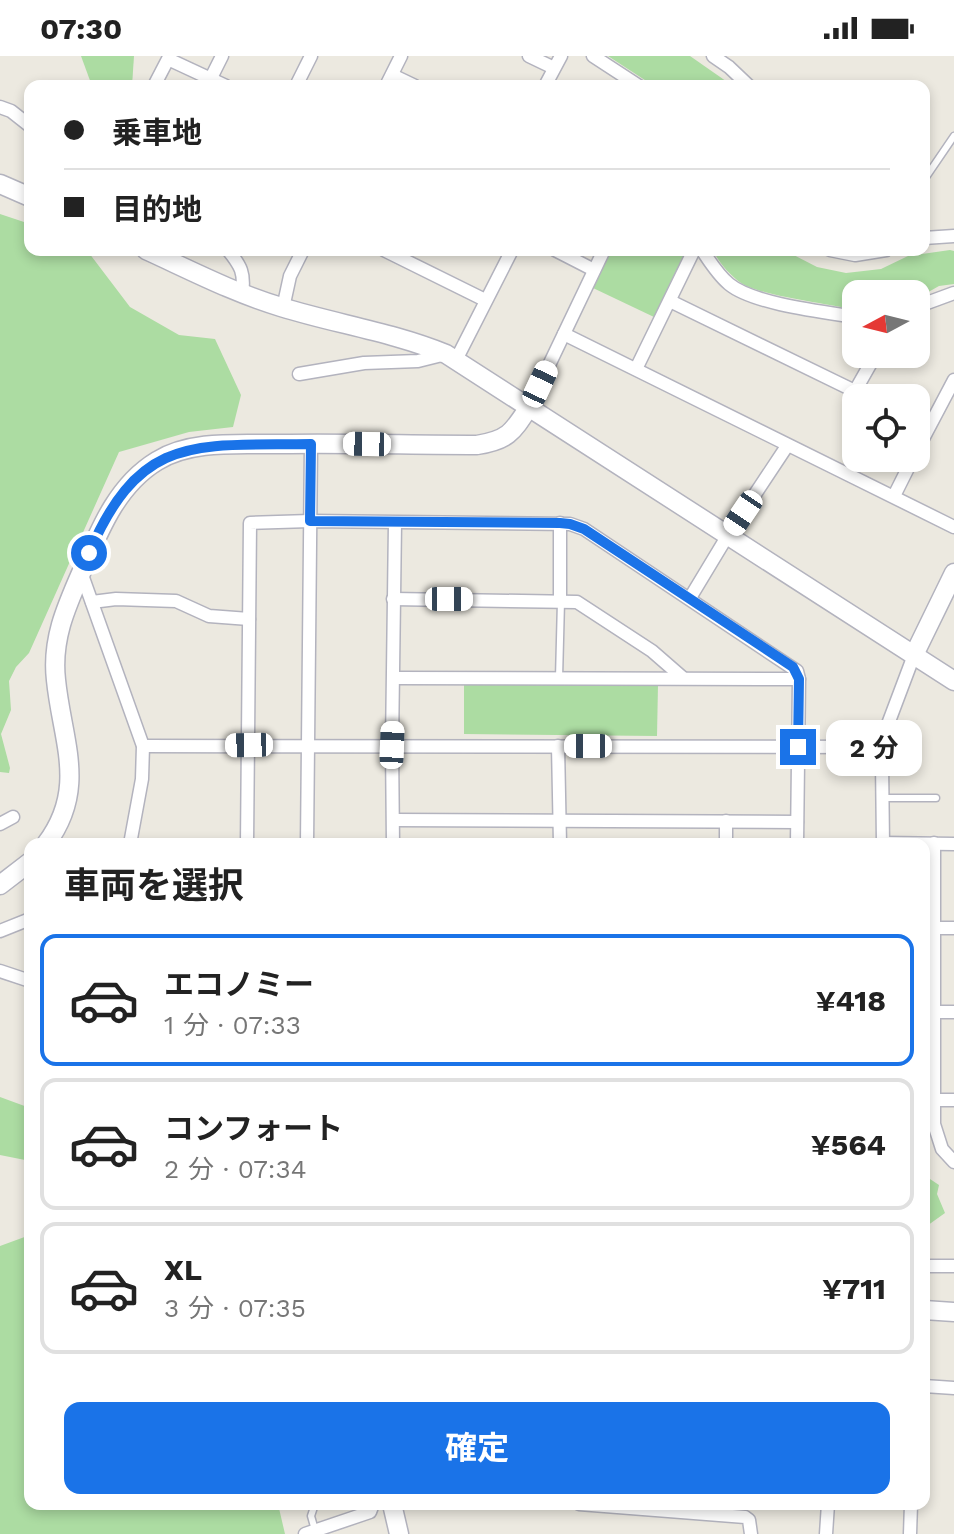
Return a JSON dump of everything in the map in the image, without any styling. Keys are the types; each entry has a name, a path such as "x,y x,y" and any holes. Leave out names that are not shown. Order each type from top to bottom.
{"street":[{"path":"211,78 222,56"},
{"path":"299,80 311,56"},
{"path":"389,80 401,56"},
{"path":"529,56 554,68"},
{"path":"548,80 561,56"},
{"path":"593,56 630,80"},
{"path":"713,56 743,80"},
{"path":"157,80 168,59 215,80"},
{"path":"0,107 24,121"},
{"path":"0,184 24,194"},
{"path":"930,238 954,236"},
{"path":"159,256 242,294 283,308 380,331 451,357 954,681"},
{"path":"233,256 245,276 242,294"},
{"path":"283,308 290,276 300,256"},
{"path":"396,256 485,300"},
{"path":"451,357 509,256"},
{"path":"567,256 594,270"},
{"path":"49,838 64,812 71,775 56,685 55,656 63,612 108,512 148,467 159,459 196,448 311,444 477,445 505,439 529,407 601,256"},
{"path":"636,369 691,256"},
{"path":"707,256 729,284 741,292 842,314"},
{"path":"930,302 954,293"},
{"path":"670,301 842,385"},
{"path":"564,334 954,527"},
{"path":"299,374 364,363 451,357"},
{"path":"930,425 954,380"},
{"path":"307,838 311,444"},
{"path":"690,598 787,446"},
{"path":"894,496 906,472"},
{"path":"247,838 250,523 310,521 560,523 577,526 690,598 793,667 799,679 797,838"},
{"path":"393,838 395,523"},
{"path":"560,523 560,600"},
{"path":"81,572 143,746 142,779 131,838"},
{"path":"884,838 883,747 888,721 914,655 947,604 954,573"},
{"path":"92,602 116,599 176,601 209,616 249,619"},
{"path":"393,599 560,600 585,605 652,651 683,678"},
{"path":"394,678 799,679"},
{"path":"143,746 883,747"},
{"path":"558,746 560,838"},
{"path":"0,824 13,817"},
{"path":"394,820 797,822"},
{"path":"726,821 726,838"},
{"path":"930,843 954,844"},
{"path":"930,1071 934,1012 934,843"},
{"path":"0,885 24,867"},
{"path":"0,931 24,921"},
{"path":"934,928 954,928"},
{"path":"0,971 24,979"},
{"path":"934,1012 954,1012"},
{"path":"930,1100 954,1100"},
{"path":"930,1109 942,1149 954,1162"},
{"path":"930,1266 954,1266"},
{"path":"930,1310 954,1312"},
{"path":"930,1386 954,1388"},
{"path":"310,1532 371,1510"},
{"path":"393,1510 399,1534"},
{"path":"688,1510 745,1517 749,1520 751,1534"},
{"path":"826,1534 828,1510"},
{"path":"910,1534 911,1510"}],"lane":[{"path":"930,171 954,136"},
{"path":"559,678 560,600"},
{"path":"883,798 936,798"},
{"path":"310,1532 313,1510"}],"green space":[{"path":"81,56 134,56 132,80 90,80"},
{"path":"608,56 690,56 724,80 645,80"},
{"path":"0,214 24,222 24,256 91,256 130,307 179,335 215,339 241,395 233,427 189,432 119,452 29,653 16,667 9,681 11,710 1,734 10,768 9,773 0,772"},
{"path":"954,251 954,284 930,291 930,280 842,280 842,307 751,288 729,272 716,256 796,256 817,267 846,273 881,269 908,256"},
{"path":"608,256 684,256 654,317 593,288"},
{"path":"464,685 658,685 657,736 464,734"},
{"path":"0,1097 24,1106 24,1160 0,1155"},
{"path":"930,1179 939,1185 937,1194 945,1213 930,1224"},
{"path":"24,1237 24,1510 279,1510 285,1534 0,1534 0,1246"}],"route":[{"path":"89,553 108,512 159,459 196,448 223,445 311,444 310,521 560,523 584,529 797,671 798,747"}]}
